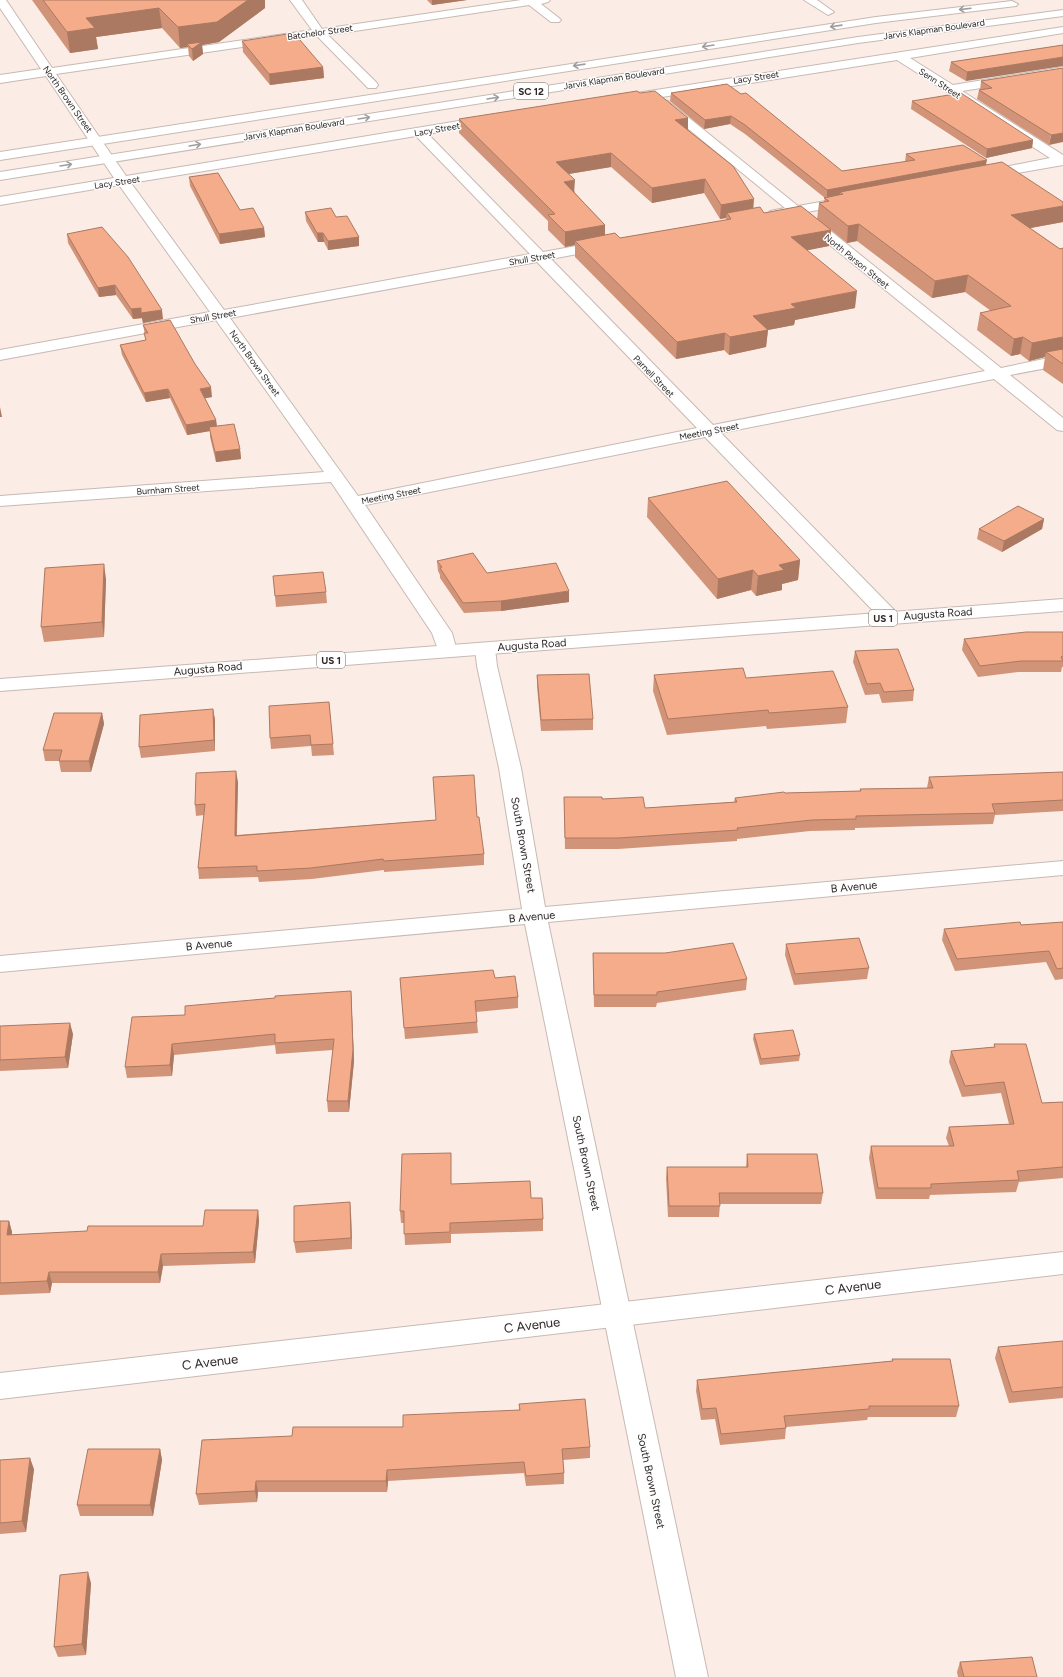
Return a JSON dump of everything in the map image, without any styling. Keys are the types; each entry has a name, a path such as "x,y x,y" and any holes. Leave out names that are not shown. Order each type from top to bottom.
{"main road":[{"name":"North Brown Street","path":"0,0 123,181 354,502 442,633 447,651"},
{"path":"296,0 319,32 372,85"},
{"name":"Batchelor Street","path":"0,79 544,0"},
{"path":"810,0 828,12"},
{"path":"530,1 554,20"},
{"name":"Jarvis Klapman Boulevard","path":"0,156 758,38 906,16 1022,2"},
{"name":"Jarvis Klapman Boulevard","path":"0,176 858,40 1063,13"},
{"path":"0,23 14,21"},
{"name":"Lacy Street","path":"621,100 1063,30"},
{"name":"Senn Street","path":"898,55 1063,160"},
{"path":"950,89 1063,71"},
{"name":"North Parson Street","path":"652,95 1063,426"},
{"path":"108,158 118,150 134,144 286,111"},
{"name":"Lacy Street","path":"0,201 498,119"},
{"name":"Parnell Street","path":"419,132 708,432 891,618"},
{"path":"0,169 69,154 84,149 96,141"},
{"path":"969,178 1063,160"},
{"path":"761,217 859,198"},
{"name":"Shull Street","path":"0,355 616,243"},
{"name":"Meeting Street","path":"354,502 1063,360"},
{"name":"Burnham Street","path":"0,501 336,476"},
{"name":"Augusta Road","path":"0,686 1063,604"},
{"name":"South Brown Street","path":"485,649 487,666 510,768 535,917 692,1677"},
{"name":"B Avenue","path":"0,964 535,917 1063,868"},
{"name":"C Avenue","path":"0,1386 617,1316 1063,1263"}],"building":[{"path":"43,0 248,0 217,22 178,27 159,8 86,18 95,28 67,32"},
{"path":"294,33 323,67 269,74 242,41"},
{"path":"202,42 192,49 187,44"},
{"path":"1063,45 1063,57 967,72 951,62"},
{"path":"1063,68 1063,133 1051,135 979,90 992,88 981,81"},
{"path":"727,84 741,94 746,93 842,171 915,160 906,154 963,145 987,160 827,190 745,125 731,116 705,120 671,93"},
{"path":"637,91 640,93 655,91 688,118 675,120 733,166 754,199 721,205 705,179 652,188 611,153 556,162 575,180 564,182 605,225 565,232 548,215 555,214 459,119"},
{"path":"961,93 1033,140 987,149 912,101"},
{"path":"1002,162 1063,202 1063,206 1011,215 1060,249 1063,248 1063,337 1032,343 1023,337 1014,339 980,313 1011,306 968,275 935,281 859,224 848,226 819,203 829,201 824,198 843,194 840,192"},
{"path":"218,173 240,210 253,208 264,228 219,234 189,177"},
{"path":"801,206 831,230 791,237 857,291 791,304 796,308 753,316 768,330 730,337 725,333 677,342 575,241 615,233 620,238 731,219 727,213 760,207 764,213"},
{"path":"331,208 336,217 347,216 359,237 328,241 323,233 317,233 305,212"},
{"path":"102,227 128,257 162,310 141,313 141,308 131,309 115,285 98,288 67,234"},
{"path":"170,320 195,364 211,387 200,389 216,420 186,425 168,389 144,393 120,345 146,340 144,333 148,333 143,325"},
{"path":"1063,349 1063,364 1046,352"},
{"path":"234,424 240,449 215,452 209,427"},
{"path":"727,481 800,560 779,565 784,570 758,576 753,570 718,579 648,498"},
{"path":"1018,506 1044,519 1004,541 979,529"},
{"path":"473,553 487,573 556,563 569,591 501,601 463,603 437,561"},
{"path":"104,564 102,622 41,627 45,568"},
{"path":"323,572 326,592 275,596 273,576"},
{"path":"1026,632 1063,632 1063,656 1061,657 1063,661 1021,661 980,666 964,639"},
{"path":"898,649 914,690 884,692 880,683 867,684 855,651"},
{"path":"743,668 746,678 833,671 848,707 769,713 768,710 668,719 654,675"},
{"path":"589,674 593,719 541,720 537,675"},
{"path":"329,702 333,744 311,745 310,735 270,738 269,706"},
{"path":"213,709 214,740 139,747 140,715"},
{"path":"54,713 102,713 89,761 59,761 62,750 43,750"},
{"path":"236,771 235,836 436,820 433,777 474,775 477,817 479,817 484,854 384,861 383,859 311,868 257,871 257,866 198,868 205,804 195,805 196,773"},
{"path":"1063,772 1063,800 992,804 995,813 856,816 856,819 812,820 737,828 738,830 619,838 565,838 564,797 602,797 602,799 643,797 645,808 737,802 735,798 784,792 933,788 929,777"},
{"path":"1020,922 1021,925 1063,922 1063,968 1057,969 1049,951 957,959 944,929"},
{"path":"859,938 869,968 795,974 786,944"},
{"path":"733,943 747,979 657,992 657,995 594,995 593,953 665,953"},
{"path":"493,970 495,978 515,976 518,997 475,1001 477,1022 404,1028 400,978"},
{"path":"351,991 353,1050 348,1101 327,1101 334,1039 275,1043 275,1034 172,1044 170,1065 125,1067 132,1017 185,1015 185,1006 275,998 275,996"},
{"path":"70,1023 65,1057 0,1060 0,1026"},
{"path":"793,1030 800,1055 761,1059 754,1034"},
{"path":"994,1044 1026,1044 1042,1103 1063,1102 1063,1167 1017,1171 1019,1180 931,1184 931,1188 878,1188 871,1146 954,1146 949,1127 1014,1124 1004,1082 965,1086 951,1051 995,1047"},
{"path":"451,1153 451,1184 530,1181 531,1198 542,1198 543,1219 450,1223 450,1232 404,1234 404,1211 400,1211 402,1154"},
{"path":"747,1154 817,1154 823,1193 719,1193 720,1206 669,1206 667,1167 748,1167"},
{"path":"350,1202 351,1238 294,1242 294,1206"},
{"path":"205,1210 258,1210 253,1252 161,1254 158,1272 49,1272 47,1281 0,1283 0,1221 9,1221 7,1235 87,1231 88,1226 203,1226"},
{"path":"1063,1341 1063,1387 1012,1392 998,1347"},
{"path":"892,1359 950,1359 959,1406 869,1406 869,1409 784,1416 786,1428 721,1434 716,1408 702,1409 697,1380 893,1361"},
{"path":"585,1399 590,1447 562,1449 564,1473 526,1476 524,1462 387,1470 386,1481 256,1481 255,1491 196,1494 202,1440 292,1436 293,1427 403,1427 403,1415 520,1410 519,1404"},
{"path":"88,1449 160,1449 150,1505 77,1505"},
{"path":"30,1458 22,1521 0,1523 0,1460"},
{"path":"88,1572 82,1644 54,1647 60,1575"},
{"path":"1032,1657 1037,1677 964,1677 960,1662"}]}
